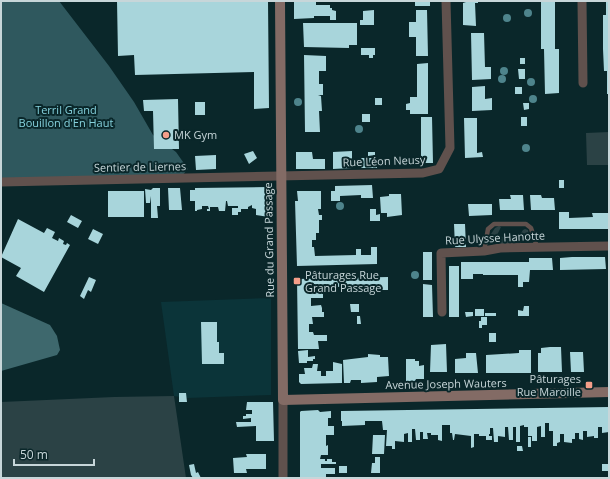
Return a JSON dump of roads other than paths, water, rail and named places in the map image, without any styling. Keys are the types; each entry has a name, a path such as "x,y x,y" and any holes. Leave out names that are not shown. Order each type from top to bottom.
{"street":[{"name":"Rue du Grand Passage","path":"280,1 283,478"},
{"name":"Rue Léon Neusy","path":"280,176 423,173 439,169 450,148 446,1"},
{"path":"582,1 583,83"},
{"name":"Sentier de Liernes","path":"1,182 280,176"},
{"name":"Rue Ulysse Hanotte","path":"442,312 440,253 484,251 500,248 609,246"},
{"name":"Avenue Joseph Wauters","path":"283,400 609,392"}],"lane":[{"path":"484,251 488,229 494,224 526,224 531,228 537,247"}],"place":[{"name":"MK Gym","path":"166,135"},
{"name":"Pâturages Rue Grand Passage","path":"297,281"},
{"name":"Pâturages Rue Maroille","path":"589,385"}],"park label":[{"name":"Terril Grand Bouillon d'En Haut","path":"66,116"}]}
